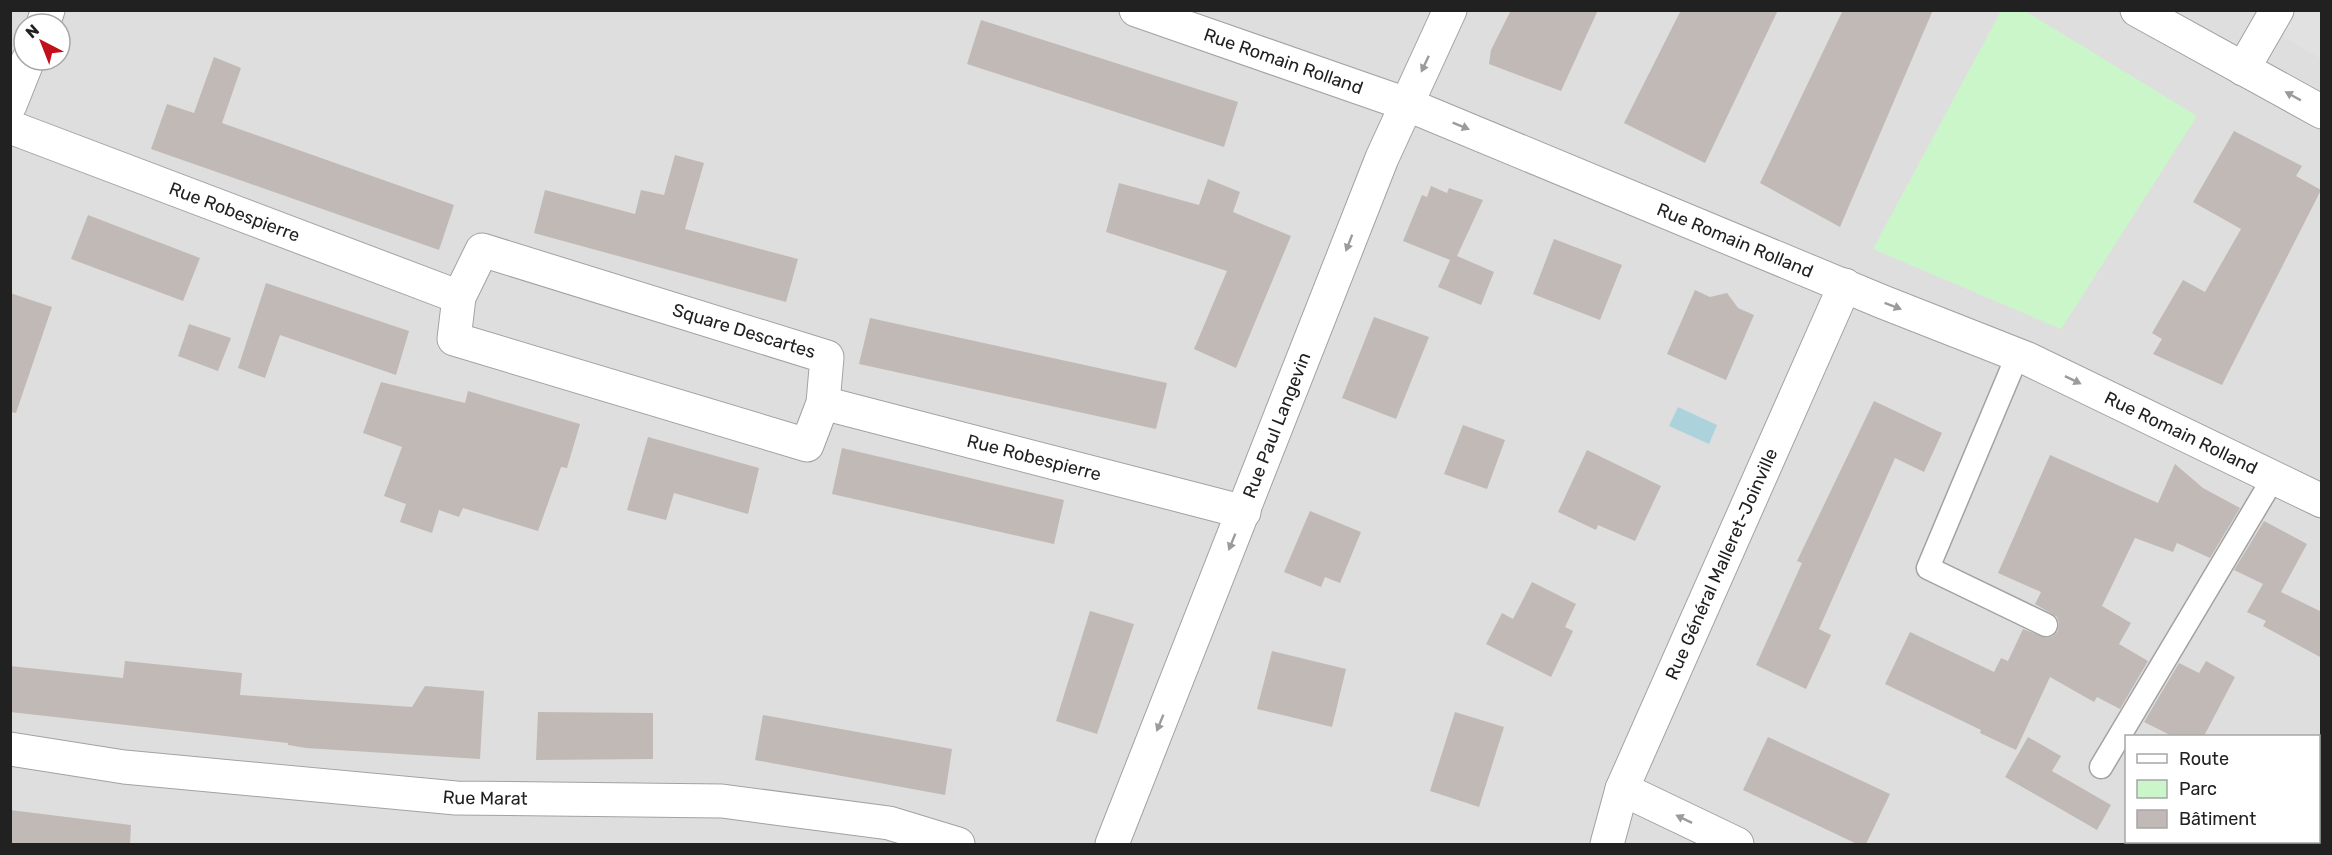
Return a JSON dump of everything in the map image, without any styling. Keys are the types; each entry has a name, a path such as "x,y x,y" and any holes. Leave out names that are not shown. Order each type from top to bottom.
{"street":[{"name":"Rue Romain Rolland","path":"1136,10 1406,104 1883,302 2018,354 2322,501"},
{"name":"Rue Paul Langevin","path":"1112,844 1382,158 1450,10"},
{"path":"2137,10 2322,112"},
{"path":"2254,75 2277,10"},
{"path":"10,105 23,72"},
{"name":"Rue Robespierre","path":"10,127 459,297"},
{"name":"Square Descartes","path":"483,250 826,357 823,403 807,445 454,339 459,297 483,250"},
{"name":"Rue Général Malleret-Joinville","path":"1606,844 1622,789 1845,285"},
{"name":"Rue Robespierre","path":"823,403 1244,512"},
{"name":"Rue Marat","path":"10,749 124,767 456,798 722,801 890,823 958,844"},
{"path":"1622,789 1737,844"}],"lane":[{"path":"2018,354 1928,568 2046,625"},
{"path":"2101,767 2274,477"}],"shaded area":[{"path":"10,11 2321,11 2321,844 11,844"},
{"path":"2296,11 2321,11 2321,59 2281,35"}],"green space":[{"path":"2001,11 2025,11 2197,116 2061,329 1873,249"}],"water":[{"path":"1678,407 1717,425 1709,444 1669,426"}],"building":[{"path":"1511,10 1598,10 1561,91 1489,64 1491,50"},
{"path":"1681,10 1778,10 1705,163 1624,123"},
{"path":"1843,10 1933,10 1840,227 1760,183"},
{"path":"981,20 1238,102 1224,147 967,64"},
{"path":"214,57 241,68 222,123 454,205 439,250 151,149 167,104 194,113"},
{"path":"2234,131 2302,166 2296,176 2321,190 2222,385 2153,354 2162,339 2152,333 2183,280 2205,292 2241,229 2193,202"},
{"path":"675,155 704,163 685,229 798,259 786,302 534,233 545,190 635,214 641,190 664,195"},
{"path":"1208,179 1240,192 1233,212 1291,236 1236,368 1194,349 1227,271 1106,232 1119,183 1199,205"},
{"path":"1431,186 1447,193 1449,188 1483,200 1457,256 1494,272 1481,305 1438,287 1450,260 1403,241 1422,195 1427,197"},
{"path":"88,215 200,258 183,301 71,259"},
{"path":"1554,239 1622,265 1600,320 1533,294"},
{"path":"266,283 409,331 396,375 280,335 265,378 238,368"},
{"path":"1695,290 1710,297 1727,293 1738,308 1754,315 1726,380 1667,354"},
{"path":"10,293 52,307 16,413 10,412"},
{"path":"1374,317 1429,337 1396,419 1342,398"},
{"path":"870,318 1167,383 1156,429 859,364"},
{"path":"189,324 231,338 218,371 178,356"},
{"path":"381,382 465,403 468,391 580,424 567,468 561,467 538,531 463,508 459,517 439,510 432,533 400,522 406,504 384,496 402,447 363,433"},
{"path":"1874,401 1942,433 1924,472 1895,458 1819,629 1831,635 1806,689 1756,665 1802,563 1797,561"},
{"path":"1463,425 1505,440 1487,489 1444,474"},
{"path":"648,437 759,468 748,514 674,493 666,520 627,510"},
{"path":"842,448 1064,500 1054,544 832,494"},
{"path":"1587,450 1661,486 1635,541 1598,525 1596,530 1558,512"},
{"path":"2050,455 2158,503 2175,464 2203,488 2240,508 2210,558 2177,543 2173,552 2135,538 2102,606 2131,623 2119,644 2148,661 2120,709 2097,697 2094,702 2050,677 2016,750 1980,733 1981,730 1885,684 1910,632 1994,672 2001,658 2008,661 2023,629 2046,638 2058,631 2057,617 2035,604 2041,592 1998,573"},
{"path":"1310,511 1361,532 1340,583 1325,577 1321,587 1284,572"},
{"path":"2264,521 2307,544 2281,592 2322,612 2322,658 2263,626 2266,621 2247,612 2263,584 2234,570"},
{"path":"1532,582 1576,604 1565,627 1573,631 1551,677 1486,644 1502,613 1513,619"},
{"path":"1090,611 1134,624 1097,734 1056,721"},
{"path":"1272,651 1346,669 1332,727 1257,709"},
{"path":"125,661 242,673 240,695 412,707 425,686 484,691 480,759 306,748 288,745 288,743 10,712 10,666 123,678"},
{"path":"2206,661 2235,677 2205,735 2170,735 2144,722 2179,663 2199,673"},
{"path":"538,712 653,713 653,759 536,760"},
{"path":"1455,712 1504,727 1479,807 1430,791"},
{"path":"763,715 952,749 945,795 755,760"},
{"path":"1768,737 1890,794 1866,844 1857,844 1743,790"},
{"path":"2028,737 2061,756 2052,771 2111,805 2097,830 2005,777"},
{"path":"10,810 131,825 130,844 10,844"}]}
